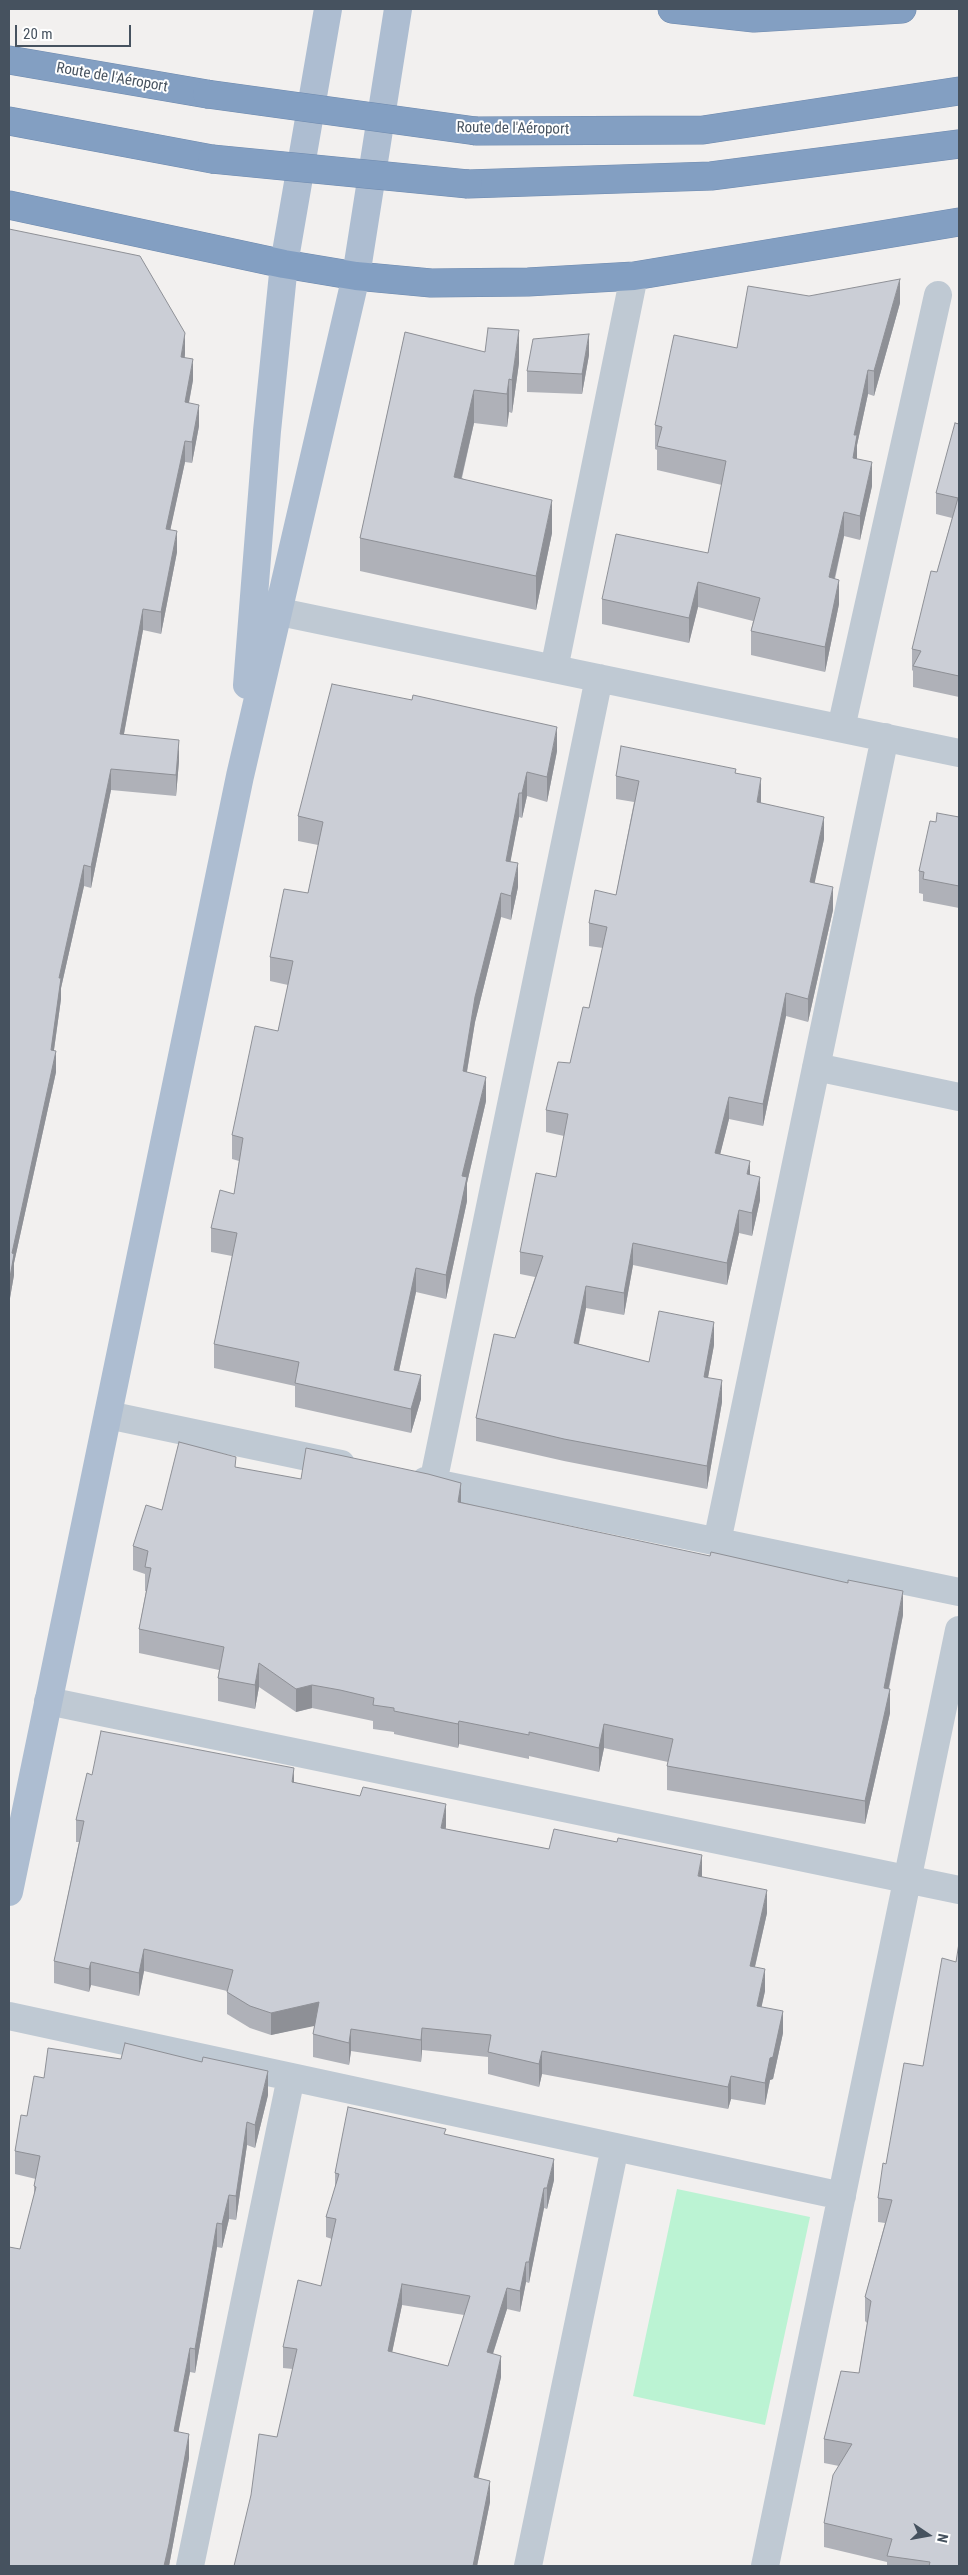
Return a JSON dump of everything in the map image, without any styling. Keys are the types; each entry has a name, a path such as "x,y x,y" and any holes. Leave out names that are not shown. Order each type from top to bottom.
{"highway":[{"path":"672,9 755,14 902,9"},
{"name":"Route de l'Aéroport","path":"9,60 207,94 476,131 703,130 959,91"},
{"path":"9,121 212,158 468,184 711,176 959,144"},
{"path":"9,205 284,264 356,276 431,284 634,276 959,222"}],"main road":[{"path":"266,609 267,431 284,264 328,9"},
{"path":"9,1892 240,776 266,609 356,276 398,9"}],"street":[{"path":"554,669 634,276"},
{"path":"841,728 938,295"},
{"path":"266,609 959,753"},
{"path":"433,1483 599,678"},
{"path":"718,1542 884,737"},
{"path":"816,1067 959,1097"},
{"path":"108,1415 366,1469"},
{"path":"404,1477 959,1592"},
{"path":"765,2566 959,1630"},
{"path":"48,1701 959,1890"},
{"path":"9,2016 842,2196"},
{"path":"190,2566 292,2077"},
{"path":"528,2566 615,2147"}],"green space":[{"path":"677,2189 810,2217 765,2425 633,2396"}],"building":[{"path":"9,229 140,256 185,333 181,357 193,359 185,402 199,405 192,442 185,441 166,529 177,531 161,612 143,609 120,734 179,740 176,775 111,769 91,867 84,865 59,978 61,978 51,1050 56,1051 12,1253 14,1254 9,1283"},
{"path":"900,279 874,371 868,370 854,435 857,435 853,458 872,462 860,516 844,512 829,577 839,580 825,647 751,631 760,598 698,582 689,618 602,599 616,534 708,553 726,461 657,446 662,427 655,425 674,335 737,348 748,286 809,296"},
{"path":"488,328 519,330 512,380 509,379 507,394 474,390 454,477 552,500 536,576 360,538 405,332 485,352"},
{"path":"589,334 582,374 527,371 533,339"},
{"path":"955,423 959,424 959,676 913,666 921,651 912,649 931,571 937,572 958,498 936,493"},
{"path":"332,684 412,700 413,695 557,727 547,777 527,772 522,793 519,793 506,861 518,863 511,896 501,893 475,997 463,1071 486,1077 462,1176 467,1177 446,1275 416,1268 394,1370 421,1375 411,1409 295,1383 299,1362 214,1344 237,1233 211,1228 220,1190 234,1194 243,1138 232,1135 255,1026 278,1031 293,961 270,957 284,889 308,893 323,822 298,816"},
{"path":"621,746 736,769 735,773 761,778 757,802 824,817 810,882 833,887 808,999 786,993 763,1104 729,1097 715,1153 750,1161 747,1174 760,1177 752,1213 739,1210 727,1263 633,1243 624,1293 586,1286 574,1343 649,1362 659,1311 714,1322 704,1377 722,1380 707,1466 564,1439 476,1418 494,1334 515,1338 543,1256 520,1252 536,1173 556,1177 568,1114 546,1110 558,1062 570,1063 583,1007 589,1008 607,927 589,923 595,890 616,895 639,781 616,776"},
{"path":"937,813 959,817 959,886 923,879 924,872 919,871 930,821 936,822"},
{"path":"179,1442 236,1457 235,1467 301,1479 306,1448 428,1474 461,1483 458,1502 710,1556 711,1552 848,1583 848,1580 903,1591 884,1688 890,1689 865,1801 667,1766 673,1739 604,1724 599,1748 529,1732 529,1735 459,1721 458,1724 394,1711 394,1708 373,1705 374,1698 340,1690 312,1685 296,1689 259,1663 255,1685 218,1678 224,1647 139,1629 151,1568 145,1567 148,1551 133,1546 146,1505 162,1510"},
{"path":"101,1731 294,1768 292,1782 360,1796 363,1787 446,1804 441,1828 549,1849 554,1829 617,1842 618,1838 702,1855 698,1876 767,1890 750,1966 765,1969 757,2006 783,2011 765,2083 731,2076 728,2087 542,2051 539,2064 488,2052 491,2035 422,2028 421,2040 351,2029 349,2043 313,2034 319,2002 271,2013 250,2006 227,1992 233,1970 144,1949 139,1973 91,1962 89,1969 54,1961 84,1821 76,1820 87,1773 92,1775"},
{"path":"959,1943 959,2566 929,2566 930,2562 887,2556 892,2539 824,2523 833,2475 852,2444 824,2439 841,2371 859,2373 871,2301 865,2297 892,2200 878,2198 883,2163 886,2164 904,2063 923,2066 942,1958 956,1962"},
{"path":"125,2043 202,2062 203,2057 268,2071 255,2125 247,2122 236,2196 229,2195 222,2224 217,2223 195,2349 190,2348 174,2431 189,2434 169,2544 164,2566 9,2566 9,2247 20,2249 36,2187 34,2186 40,2156 15,2151 21,2115 27,2116 34,2076 44,2078 48,2048 121,2059"},
{"path":"348,2107 446,2129 444,2134 554,2159 547,2188 544,2188 529,2262 526,2262 520,2291 507,2288 487,2352 501,2356 474,2477 490,2481 473,2566 234,2566 251,2495 259,2434 277,2437 297,2349 283,2347 298,2280 321,2286 336,2219 326,2217 339,2174 335,2173","holes":["402,2284 470,2296 448,2366 388,2351"]}]}
